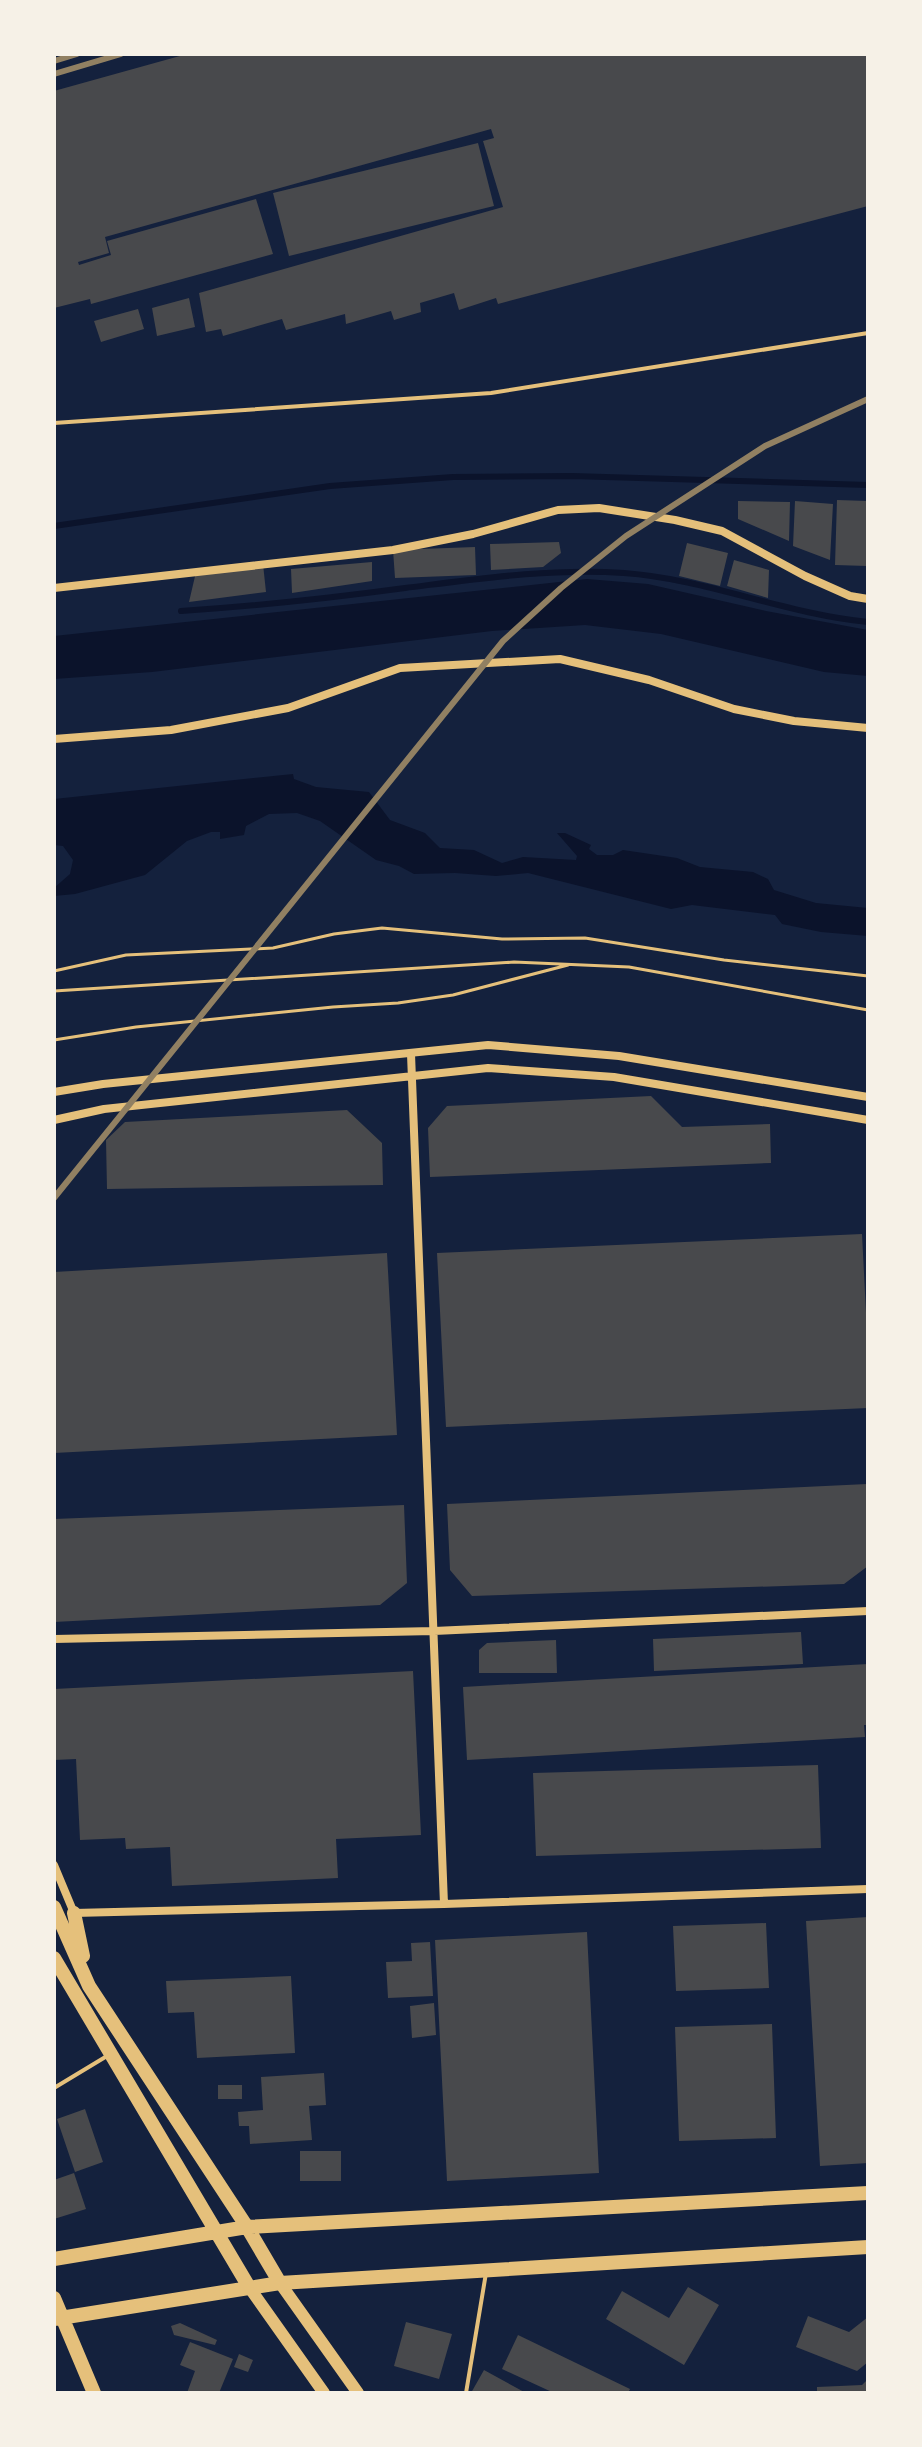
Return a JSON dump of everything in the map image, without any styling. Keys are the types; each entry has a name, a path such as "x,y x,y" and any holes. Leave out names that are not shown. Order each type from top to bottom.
{"main road":[{"path":"54,1907 89,1986 247,2227 280,2283 358,2393"},
{"path":"74,1913 89,1986"},
{"path":"54,1958 249,2287 324,2393"},
{"path":"54,2259 247,2227 868,2193"},
{"path":"58,2318 280,2283 868,2247"},
{"path":"54,2298 58,2318 94,2393"}],"street":[{"path":"54,588 393,550 473,534 558,510 599,508 722,531 805,576 850,596 868,599"},
{"path":"54,739 171,730 288,708 400,668 560,659 649,680 734,709 794,721 868,728"},
{"path":"54,1092 103,1084 488,1045 619,1056 868,1097"},
{"path":"411,1054 444,1904"},
{"path":"54,1120 104,1109 488,1068 614,1077 868,1120"},
{"path":"54,1639 434,1631 868,1611"},
{"path":"54,1865 74,1913 868,1889"}],"lane":[{"path":"54,423 491,393 868,333"},
{"path":"54,2088 110,2053"},
{"path":"466,2393 486,2270"}],"path":[{"path":"54,971 126,955 273,948 334,934 382,928 502,939 585,938 724,960 868,976"},
{"path":"54,991 514,962 629,967 868,1010"},
{"path":"54,1040 136,1027 398,1003 453,995 572,964"}],"water":[{"path":"587,579 648,584 868,630 868,676 824,672 661,634 585,625 492,631 152,672 54,679 54,636"},
{"path":"293,774 294,779 316,787 369,792 390,820 425,833 440,848 474,850 502,863 523,857 576,860 577,856 557,833 565,833 591,845 589,849 597,855 613,855 623,850 677,858 700,867 753,872 768,879 774,890 816,903 868,908 868,936 821,932 782,924 775,915 692,905 671,909 528,873 496,876 414,874 376,860 320,821 297,813 269,814 246,826 244,835 220,839 220,832 211,832 187,841 145,875 75,894 54,896 54,888 70,874 73,860 63,846 54,845 54,799"}],"building":[{"path":"187,54 868,54 868,206 498,304 496,298 459,310 454,293 420,303 421,312 394,320 391,311 346,324 345,314 286,330 282,319 223,336 221,329 206,332 199,293 503,207 483,141 494,138 491,129 105,237 109,253 78,262 79,265 111,255 107,241 256,199 273,254 91,304 90,299 54,308 54,91"},
{"path":"478,143 494,206 289,256 273,193"},
{"path":"189,298 195,327 157,336 152,308"},
{"path":"138,309 144,329 101,342 94,321"},
{"path":"837,500 868,501 867,566 835,565"},
{"path":"738,501 790,502 789,541 738,519"},
{"path":"795,501 833,504 830,560 793,546"},
{"path":"559,542 561,553 543,567 491,570 490,544"},
{"path":"687,543 728,553 720,586 679,576"},
{"path":"475,547 476,575 395,578 393,550"},
{"path":"734,560 769,570 768,598 727,586"},
{"path":"372,562 372,581 292,593 291,569"},
{"path":"263,564 266,592 189,602 196,572"},
{"path":"651,1096 682,1127 770,1124 771,1163 430,1177 428,1128 447,1106"},
{"path":"347,1110 382,1143 383,1185 107,1189 106,1140 125,1122"},
{"path":"862,1234 868,1408 446,1427 437,1253"},
{"path":"387,1253 397,1435 54,1453 54,1272"},
{"path":"867,1484 868,1566 844,1584 472,1596 450,1570 447,1504"},
{"path":"404,1505 407,1583 380,1605 54,1622 54,1519"},
{"path":"801,1632 803,1664 654,1671 653,1639"},
{"path":"556,1640 557,1673 479,1673 479,1650 487,1643"},
{"path":"868,1664 868,1725 864,1725 865,1737 467,1760 463,1687"},
{"path":"413,1671 421,1835 336,1839 338,1878 172,1886 170,1847 126,1849 125,1838 80,1840 76,1759 54,1760 54,1689"},
{"path":"818,1765 821,1848 536,1856 533,1773"},
{"path":"868,1917 868,2163 820,2166 806,1921"},
{"path":"766,1923 769,1988 676,1991 673,1926"},
{"path":"587,1932 599,2173 447,2181 435,1940"},
{"path":"430,1942 433,1996 388,1998 386,1962 412,1961 411,1943"},
{"path":"291,1976 295,2053 197,2058 194,2012 168,2013 166,1981"},
{"path":"434,2003 436,2035 412,2038 410,2006"},
{"path":"772,2024 776,2138 679,2141 675,2027"},
{"path":"324,2073 326,2105 309,2106 312,2140 250,2144 249,2126 239,2126 238,2112 263,2110 261,2077"},
{"path":"218,2085 242,2085 242,2099 218,2099"},
{"path":"85,2109 103,2162 75,2172 57,2119"},
{"path":"300,2151 341,2151 341,2181 300,2181"},
{"path":"74,2173 86,2209 54,2219 54,2180"},
{"path":"688,2287 719,2305 684,2365 606,2319 622,2291 669,2318"},
{"path":"808,2316 849,2332 868,2317 868,2362 857,2371 796,2347"},
{"path":"406,2322 452,2334 439,2379 394,2366"},
{"path":"180,2323 217,2340 215,2345 174,2335 171,2326"},
{"path":"518,2335 630,2389 628,2393 554,2393 502,2369"},
{"path":"190,2342 233,2359 219,2393 187,2393 195,2371 180,2365"},
{"path":"239,2354 253,2360 248,2372 234,2367"},
{"path":"484,2370 526,2393 471,2393"},
{"path":"868,2379 868,2393 817,2393 817,2387 862,2385"}],"waterway":[{"path":"54,526 330,486 453,477 572,476 868,485"},
{"path":"181,611 514,575 596,572 655,576 807,612 868,622"}],"railway":[{"path":"54,61 77,54"},
{"path":"54,74 121,54"},
{"path":"54,1198 503,641 561,588 626,536 765,446 868,399"}]}
